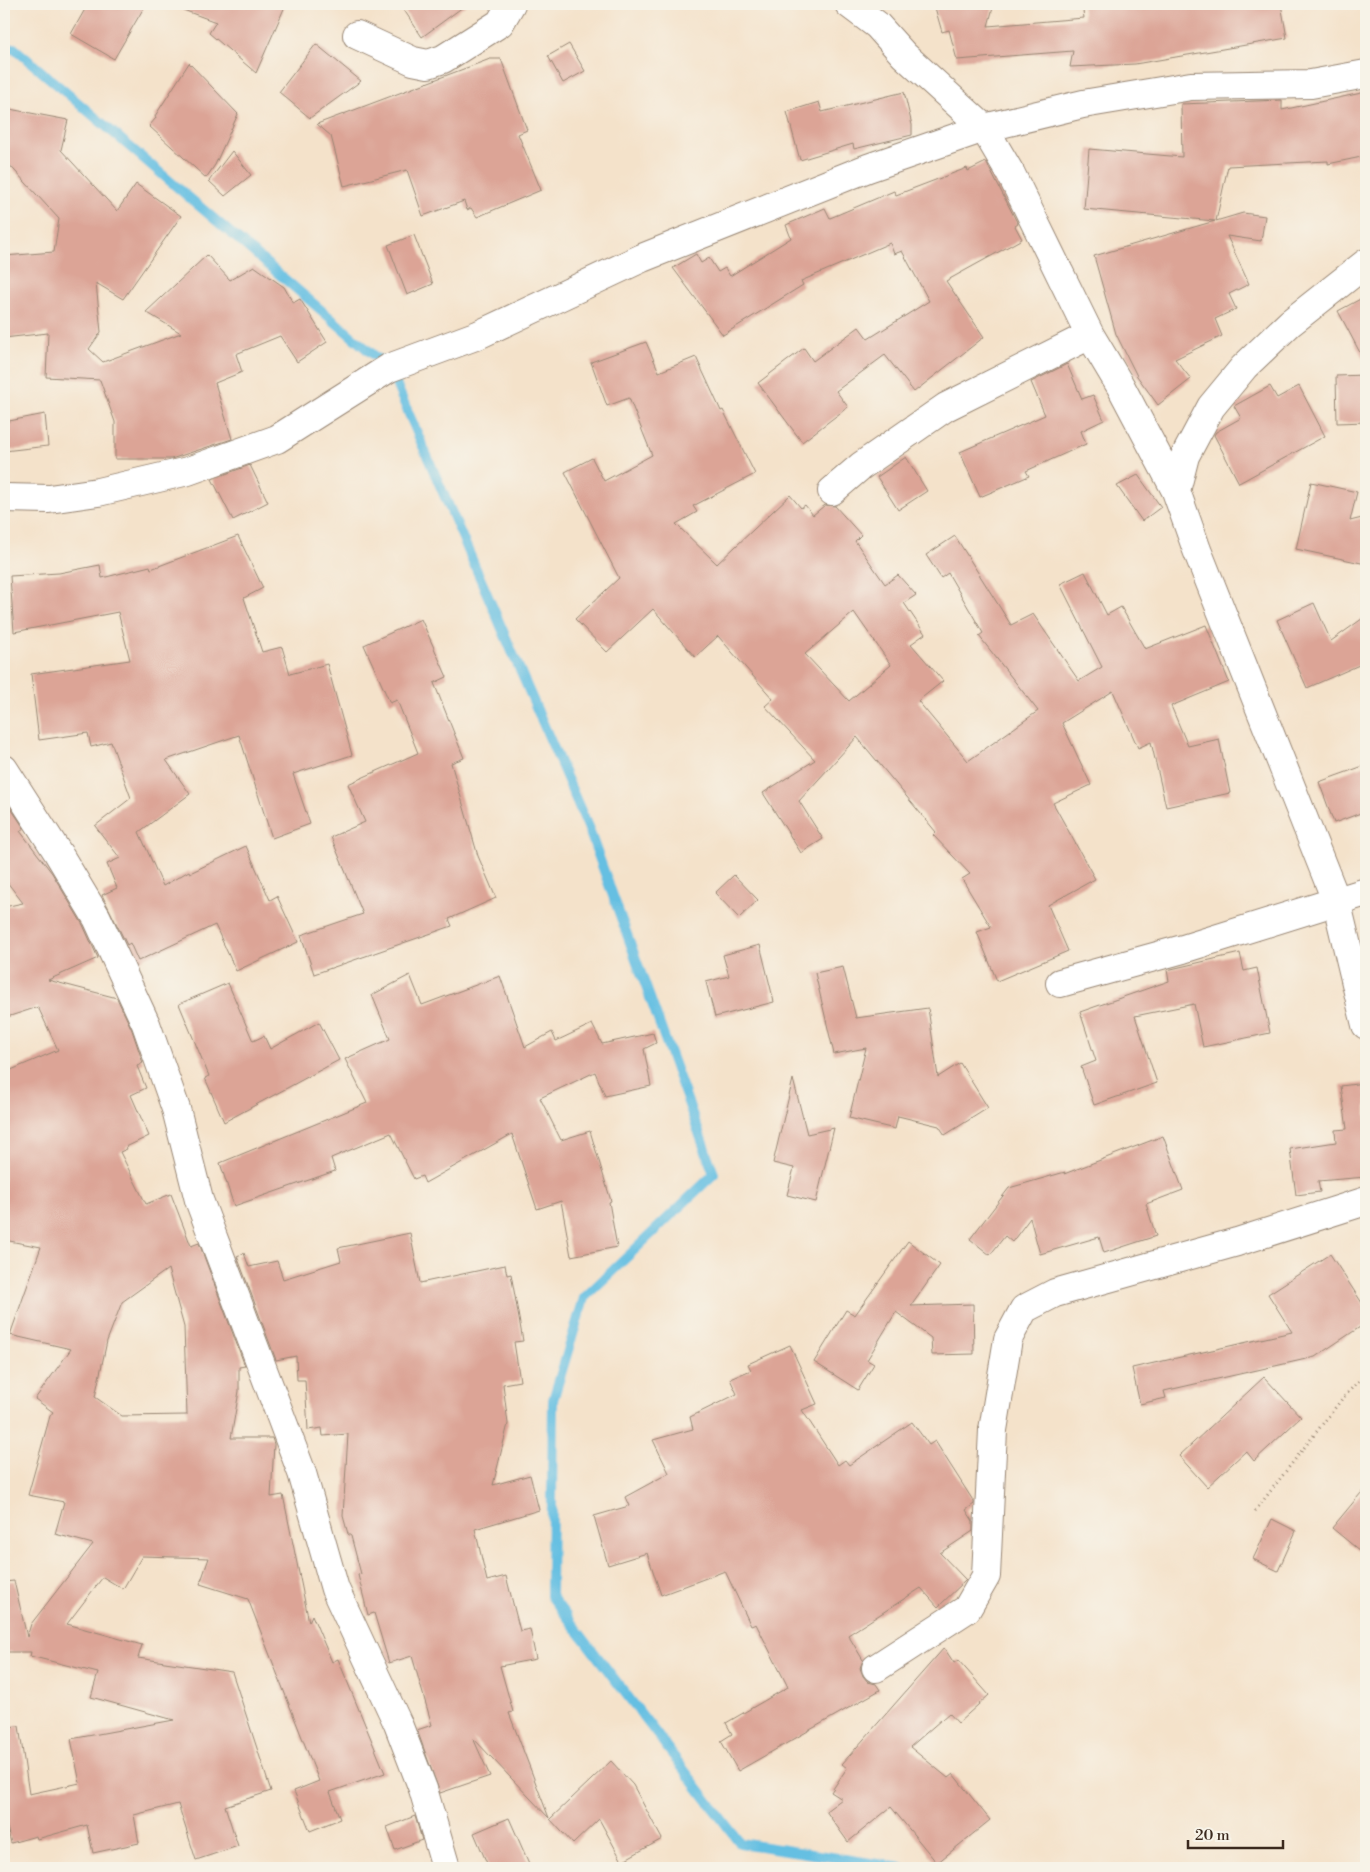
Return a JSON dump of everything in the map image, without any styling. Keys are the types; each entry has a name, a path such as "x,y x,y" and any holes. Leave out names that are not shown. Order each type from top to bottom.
{"street":[{"path":"357,35 413,60 428,64 443,59 500,23 511,4"},
{"path":"849,4 877,25 904,54 984,128 1011,174 1090,335 1121,387 1176,491 1197,550 1336,900 1366,1025"},
{"path":"4,498 49,499 98,492 188,471 277,438 389,368 478,335 642,258 868,168 984,128 1082,104 1191,86 1311,84 1366,74"},
{"path":"1176,491 1185,456 1210,407 1244,367 1290,323 1366,263"},
{"path":"832,491 861,466 946,407 1090,335"},
{"path":"4,769 97,918 146,1024 176,1109 199,1200 302,1473 335,1589 398,1724 423,1789 446,1868"},
{"path":"1060,983 1183,949 1366,892"},
{"path":"876,1668 967,1609 986,1576 993,1430 1008,1339 1024,1309 1055,1293 1236,1242 1366,1202"}],"path":[{"path":"1255,1511 1342,1399 1366,1374"}],"building":[{"path":"88,4 146,4 114,59 71,34"},
{"path":"175,4 286,4 256,73 209,33 216,22 175,7"},
{"path":"400,4 467,4 422,37"},
{"path":"934,4 994,4 988,26 1084,18 1082,4 1281,4 1287,38 1135,64 1070,67 1073,51 957,60 949,30 942,32"},
{"path":"316,44 361,81 310,118 279,92"},
{"path":"569,44 585,71 563,83 548,56"},
{"path":"490,59 501,59 527,130 518,134 541,190 477,217 471,208 467,210 464,201 423,216 407,170 344,186 331,136 317,124"},
{"path":"189,63 238,114 215,165 206,178 149,126 156,118 155,116"},
{"path":"904,92 912,125 912,135 854,149 853,144 800,160 787,112 819,102 822,112"},
{"path":"1366,92 1366,156 1328,164 1328,161 1228,166 1216,221 1243,213 1265,216 1261,241 1227,236 1249,284 1229,294 1236,309 1215,319 1222,336 1175,359 1191,379 1158,405 1137,376 1116,334 1094,256 1215,221 1084,209 1089,149 1182,157 1181,104 1282,100 1282,110"},
{"path":"4,108 68,120 61,150 117,211 136,184 181,216 123,299 96,283 101,332 89,349 103,362 181,333 146,312 207,255 230,280 254,266 284,287 293,303 300,299 327,342 297,362 280,336 236,354 242,372 215,383 232,439 171,459 115,459 115,422 100,380 46,377 48,333 4,338 4,312 8,311 4,256 54,252 59,219 4,159"},
{"path":"232,151 251,175 225,196 209,181"},
{"path":"986,162 1018,224 1015,226 1022,239 946,281 984,337 914,392 885,355 836,391 848,407 802,442 758,383 804,348 813,361 859,327 868,339 929,301 902,251 894,254 890,243 801,281 803,285 723,335 673,268 696,254 701,263 709,258 718,272 725,268 730,276 791,238 786,225 825,208 830,218 894,191 896,195 967,168 968,171"},
{"path":"414,235 433,284 407,295 388,245"},
{"path":"1366,296 1366,364 1338,311"},
{"path":"646,342 659,372 696,357 721,411 723,410 755,474 693,506 697,512 676,524 717,564 790,495 801,508 805,505 813,515 825,505 835,506 861,535 855,541 885,584 898,575 916,595 904,603 925,634 911,644 943,681 918,701 968,761 1038,711 979,636 983,633 948,573 941,578 926,555 955,536 1011,625 1033,614 1079,681 1102,667 1060,584 1085,572 1107,615 1121,607 1145,649 1206,625 1229,682 1171,706 1188,746 1219,739 1230,793 1166,807 1151,742 1138,748 1113,691 1062,723 1091,785 1053,803 1095,879 1048,905 1068,951 997,981 977,932 991,927 962,879 970,874 933,835 936,832 857,737 799,801 823,839 801,853 763,793 815,760 765,706 773,699 718,636 695,657 653,609 607,652 575,619 619,578 565,472 592,458 604,481 652,455 629,398 607,406 591,362","holes":["854,612 891,665 849,701 805,654"]},
{"path":"1067,364 1082,399 1093,395 1104,420 1081,431 1086,444 1026,471 1029,476 980,497 960,452 1045,415 1031,382"},
{"path":"1366,375 1366,422 1337,423 1336,376"},
{"path":"1270,386 1277,398 1299,386 1325,436 1239,483 1214,435 1241,418 1234,406"},
{"path":"45,414 48,446 4,451 4,422"},
{"path":"906,457 927,491 898,510 877,477"},
{"path":"250,465 268,502 233,520 212,479"},
{"path":"1138,475 1161,507 1142,521 1117,486"},
{"path":"1311,482 1357,492 1350,521 1366,517 1366,564 1296,549"},
{"path":"238,536 263,588 244,598 262,652 282,647 290,674 327,664 352,755 293,774 310,824 272,838 239,735 166,760 190,794 139,832 163,886 189,871 190,873 246,846 270,900 277,896 298,942 236,971 215,925 138,961 130,943 127,945 102,895 117,888 107,864 120,858 95,826 131,798 111,742 91,747 88,733 39,740 31,674 130,660 118,612 14,632 10,576 59,573 100,565 102,578 150,566 151,569"},
{"path":"1314,603 1331,641 1366,616 1366,662 1307,688 1277,620"},
{"path":"421,619 447,677 434,683 464,758 451,763 478,856 496,898 449,919 452,926 314,974 301,935 363,914 331,837 365,822 348,784 418,753 397,700 390,703 364,645"},
{"path":"1366,765 1366,811 1334,823 1319,782"},
{"path":"4,798 24,828 20,831 52,873 83,925 98,958 48,980 117,998 132,1030 143,1063 137,1066 146,1088 131,1095 149,1136 120,1152 146,1204 171,1194 191,1246 199,1243 245,1366 239,1367 239,1391 231,1438 272,1438 274,1444 271,1497 283,1495 309,1622 312,1615 332,1662 338,1659 385,1773 330,1792 340,1819 310,1831 294,1791 319,1781 248,1599 200,1584 209,1558 142,1556 123,1589 103,1577 67,1624 142,1645 138,1658 232,1672 271,1791 225,1806 238,1846 196,1860 178,1804 134,1815 139,1843 93,1853 87,1825 37,1839 36,1836 11,1843 4,1816 4,1727 19,1726 29,1794 80,1783 71,1739 174,1720 91,1697 98,1673 30,1656 31,1652 4,1652 4,1582 14,1581 27,1637 31,1624 93,1544 55,1534 64,1502 28,1495 50,1416 53,1412 35,1399 71,1349 10,1335 41,1247 4,1240 4,1073 58,1050 38,1007 4,1018 4,907 23,903 4,878","holes":["168,1269 184,1327 187,1415 122,1416 95,1397 107,1341 122,1302"]},
{"path":"734,875 758,900 739,918 715,893"},
{"path":"760,945 774,1002 715,1017 706,982 729,976 723,955"},
{"path":"1240,953 1244,971 1257,968 1270,1033 1203,1047 1194,1004 1135,1016 1157,1083 1094,1105 1081,1067 1096,1061 1080,1012 1169,981 1167,970"},
{"path":"843,967 856,1018 928,1008 938,1077 960,1063 988,1108 945,1135 939,1126 898,1116 895,1129 849,1118 866,1048 834,1054 815,973"},
{"path":"410,975 422,1005 500,976 525,1047 552,1032 556,1041 592,1024 602,1044 653,1033 656,1043 644,1049 651,1086 605,1096 595,1072 540,1098 561,1140 590,1131 611,1201 609,1202 617,1247 571,1256 561,1201 537,1209 512,1134 425,1183 422,1176 414,1179 391,1133 331,1158 335,1171 234,1206 220,1163 367,1103 345,1059 390,1039 372,995"},
{"path":"228,983 253,1041 264,1036 270,1049 319,1022 339,1060 224,1122 205,1078 209,1076 179,1004"},
{"path":"793,1079 807,1134 834,1128 816,1202 787,1195 794,1168 773,1163"},
{"path":"1364,1083 1366,1097 1366,1177 1318,1181 1320,1192 1296,1195 1290,1149 1336,1142 1335,1130 1347,1129 1341,1086"},
{"path":"1163,1136 1183,1190 1146,1204 1156,1236 1104,1253 1099,1237 1040,1254 1030,1218 1012,1242 1005,1236 990,1255 970,1239 1009,1188 1065,1172 1064,1174"},
{"path":"410,1233 420,1283 505,1265 507,1275 511,1274 523,1341 514,1342 520,1381 503,1384 508,1424 493,1485 530,1475 539,1510 475,1529 487,1581 506,1576 520,1631 530,1629 536,1659 500,1666 513,1712 509,1713 549,1818 473,1738 490,1776 440,1793 417,1730 432,1725 412,1656 389,1663 374,1613 368,1615 358,1575 361,1574 351,1536 348,1534 343,1516 348,1434 323,1436 322,1428 308,1430 305,1380 297,1380 296,1356 276,1360 237,1256 244,1253 249,1267 277,1261 283,1279 341,1261 338,1248"},
{"path":"908,1241 940,1265 911,1306 973,1304 974,1354 932,1355 931,1338 896,1312 867,1360 874,1364 858,1390 814,1362 846,1310 855,1315"},
{"path":"1330,1254 1366,1309 1366,1323 1315,1357 1164,1391 1166,1398 1140,1404 1132,1368 1292,1332 1268,1294"},
{"path":"790,1345 817,1404 802,1410 838,1465 845,1460 849,1465 912,1422 929,1445 935,1441 974,1502 966,1510 973,1521 973,1531 940,1553 966,1580 938,1607 921,1588 848,1635 863,1660 860,1668 863,1676 868,1682 876,1684 880,1690 738,1771 721,1741 732,1734 726,1723 788,1687 756,1624 751,1626 725,1571 661,1595 647,1553 608,1565 594,1516 629,1506 625,1497 669,1473 653,1440 693,1429 690,1417 737,1394 730,1379 751,1370 748,1364"},
{"path":"1264,1377 1301,1417 1254,1461 1246,1451 1207,1487 1179,1456"},
{"path":"1366,1487 1366,1556 1332,1528"},
{"path":"1272,1519 1296,1531 1278,1571 1253,1559"},
{"path":"944,1648 954,1663 958,1660 989,1695 958,1723 949,1713 910,1747 948,1778 953,1774 990,1820 937,1863 891,1807 848,1842 826,1811 842,1799 831,1792 847,1768 842,1764"},
{"path":"611,1761 633,1785 662,1839 622,1861 599,1819 573,1844 550,1819"},
{"path":"415,1816 422,1840 395,1850 387,1827"},
{"path":"509,1818 531,1868 489,1868 474,1833"}],"waterway":[{"path":"4,51 14,48 389,368 588,827 714,1174 584,1298 553,1400 551,1596 740,1843 903,1868"}]}
